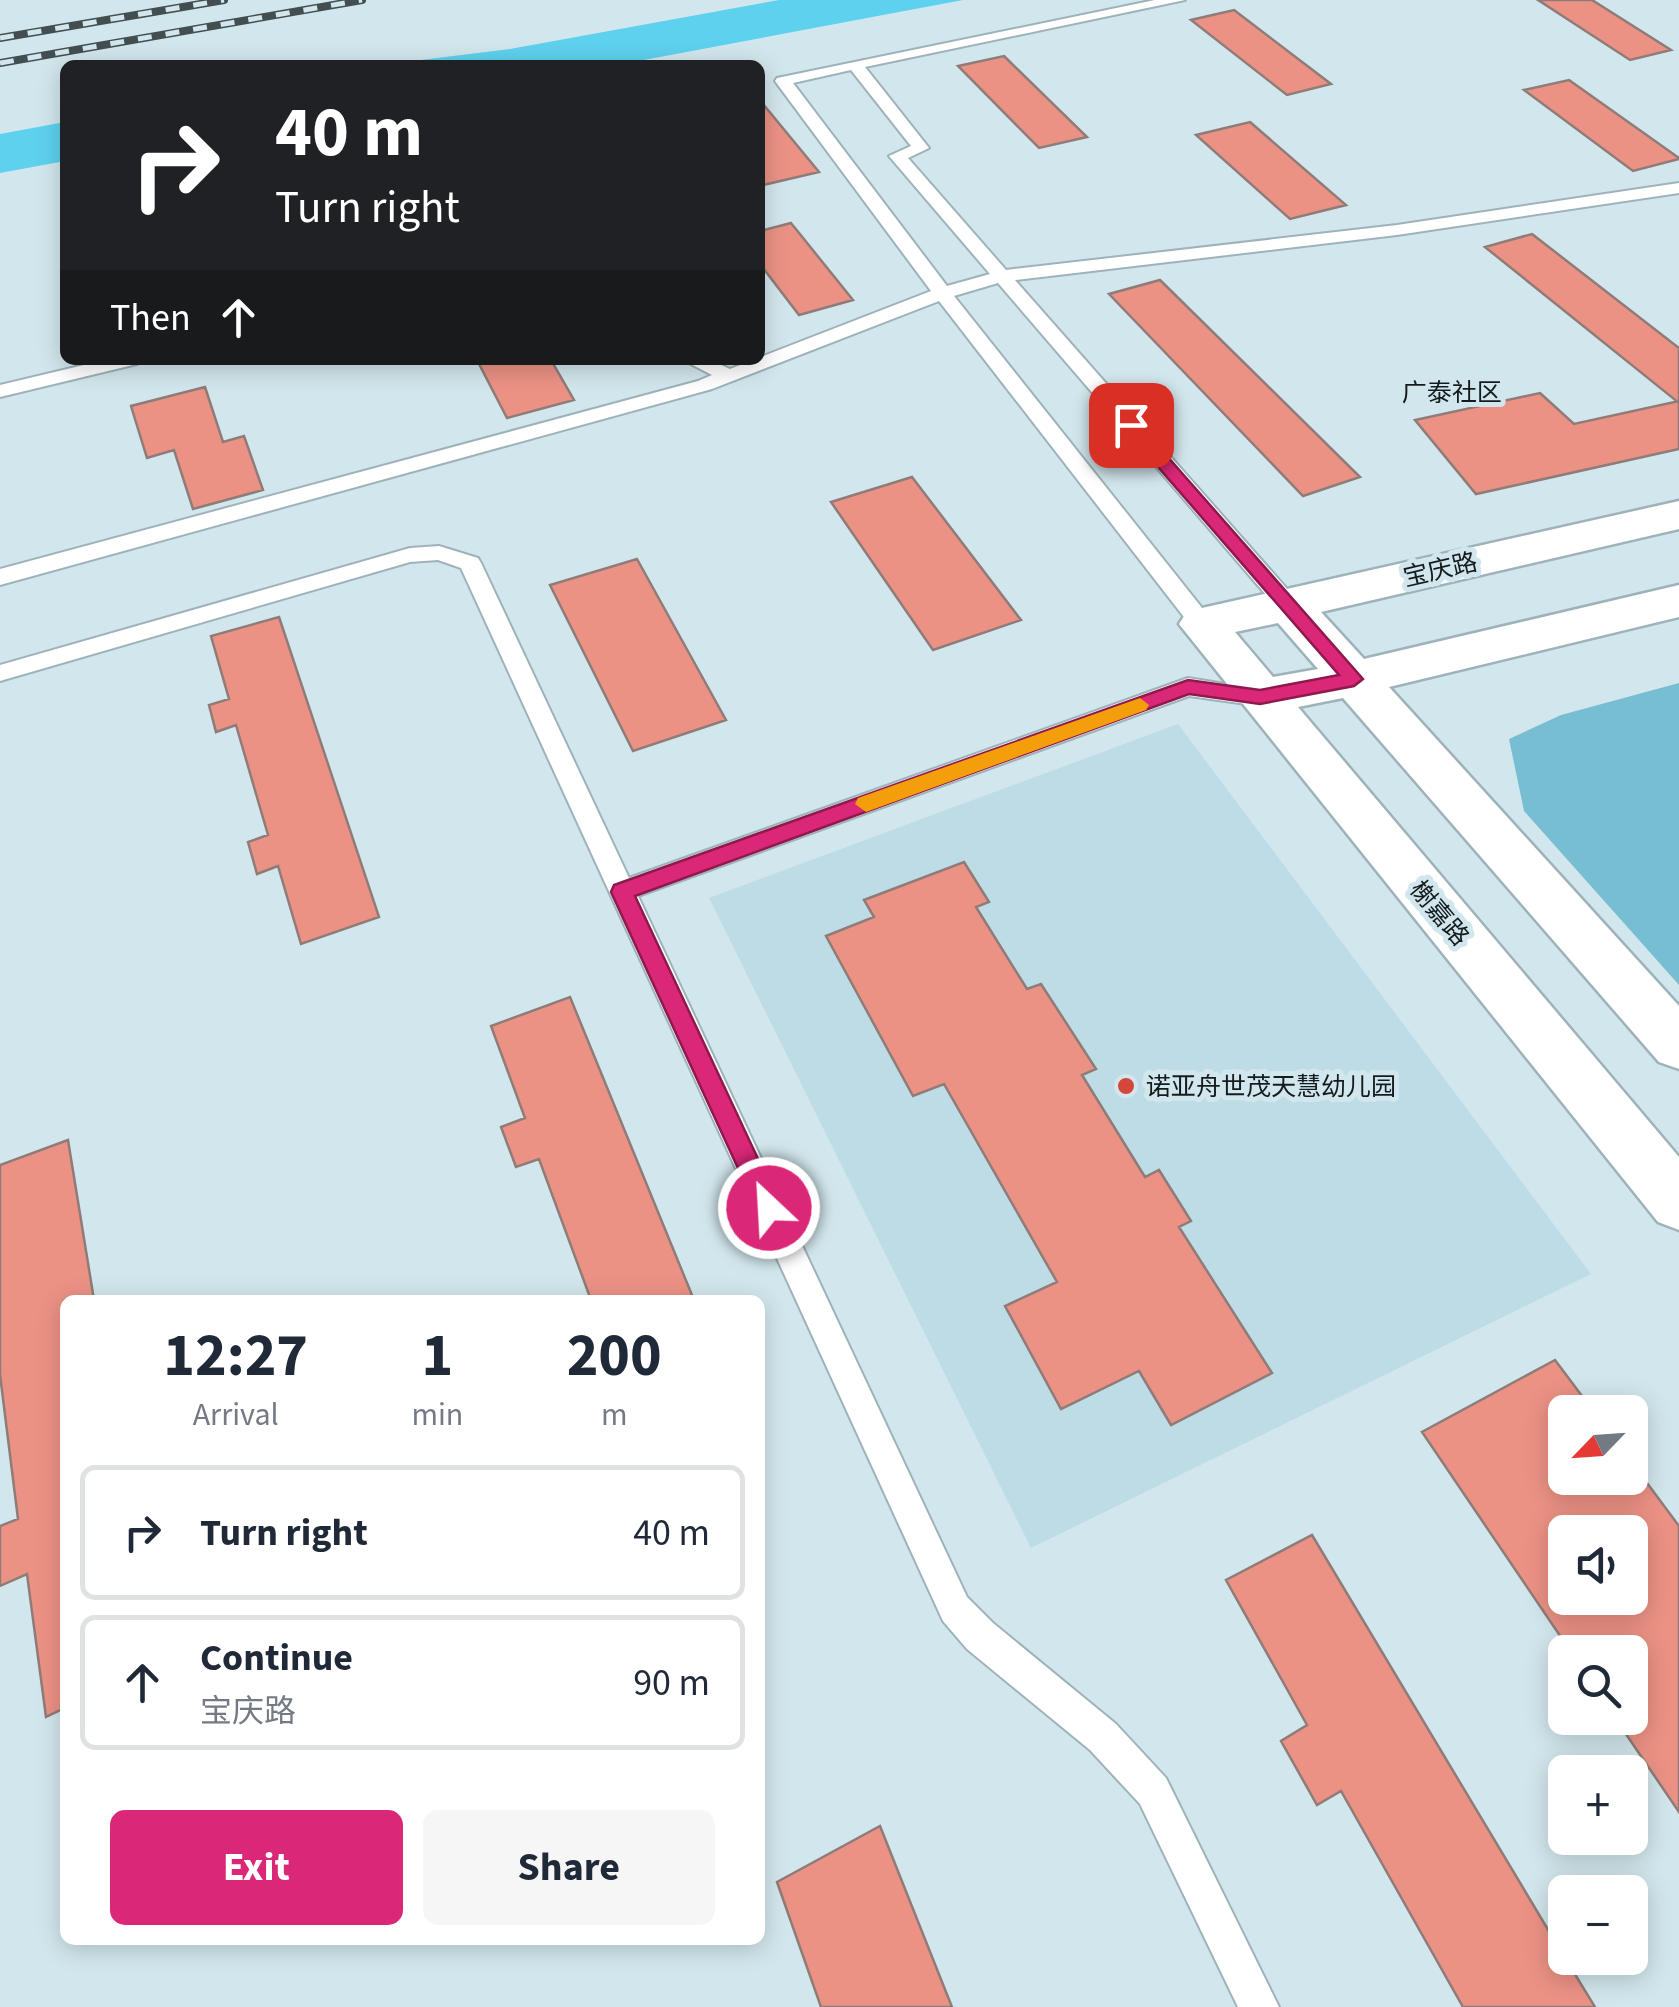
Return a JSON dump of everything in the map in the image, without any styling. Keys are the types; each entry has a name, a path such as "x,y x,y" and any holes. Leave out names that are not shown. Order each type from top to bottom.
{"main road":[{"name":"宝庆路","path":"1202,624 1679,515"},
{"path":"1260,697 1354,679 1679,601"},
{"path":"1287,604 1679,1045"},
{"name":"榭嘉路","path":"1202,624 1679,1202"}],"lane":[{"path":"765,85 1178,0"},
{"path":"855,64 922,148 896,156 1287,604"},
{"path":"783,81 1202,624"},
{"path":"765,363 1002,276 1396,230 1679,188"},
{"path":"0,391 109,365"},
{"path":"705,365 730,376"},
{"path":"0,577 759,365"},
{"path":"0,674 410,555 456,556 470,563 955,1609 980,1636 1103,1737 1152,1791 1259,2007"},
{"path":"622,892 1188,687 1260,697"}],"shaded area":[{"path":"779,0 963,0 644,60 421,60 510,49"},
{"path":"60,123 60,162 0,173 0,134"},
{"path":"1679,683 1679,985 1524,811 1509,739 1561,715"},
{"name":"诺亚舟世茂天慧幼儿园","path":"1178,724 1591,1274 1031,1548 709,898"}],"building":[{"path":"1538,0 1592,0 1671,50 1630,60"},
{"path":"1234,10 1331,84 1287,95 1191,20"},
{"path":"1004,56 1087,137 1039,148 958,66"},
{"path":"1569,80 1679,159 1633,171 1524,90"},
{"path":"765,106 819,172 765,185"},
{"path":"1250,122 1346,205 1290,219 1196,135"},
{"path":"791,223 853,300 799,315 765,271 765,230"},
{"path":"1532,234 1679,348 1679,403 1485,247"},
{"path":"1160,280 1360,477 1303,496 1109,294"},
{"path":"480,365 554,365 574,400 507,418"},
{"path":"205,387 223,442 244,436 263,490 193,509 174,450 147,458 131,406"},
{"path":"1540,393 1574,424 1679,401 1679,449 1476,494 1415,420"},
{"path":"912,477 1021,620 933,650 831,502"},
{"path":"637,559 726,720 633,751 550,585"},
{"path":"279,617 379,917 301,944 278,866 257,874 248,842 268,835 236,725 216,732 209,705 229,699 211,636"},
{"path":"964,862 989,902 976,907 1027,989 1041,984 1096,1069 1082,1075 1145,1177 1159,1170 1191,1221 1179,1227 1272,1373 1171,1425 1139,1371 1061,1409 1005,1306 1057,1282 944,1084 913,1096 826,936 874,917 864,900"},
{"path":"570,997 692,1295 589,1295 539,1159 516,1167 501,1127 525,1118 491,1026"},
{"path":"68,1140 93,1295 60,1295 60,1710 46,1717 27,1574 0,1586 0,1526 18,1519 0,1375 0,1165"},
{"path":"1555,1360 1581,1395 1548,1395 1548,1495 1648,1495 1648,1484 1679,1526 1679,1812 1648,1766 1648,1755 1640,1755 1627,1735 1648,1735 1648,1635 1559,1635 1422,1432"},
{"path":"1312,1535 1548,1929 1548,1975 1576,1975 1595,2007 1463,2007 1341,1791 1317,1805 1281,1741 1307,1725 1226,1580"},
{"path":"880,1826 952,2007 821,2007 777,1882"}],"railway":[{"path":"0,38 224,0"},
{"path":"0,63 362,0"}],"slow traffic":[{"path":"866,804 1140,705"}],"place":[{"name":"诺亚舟世茂天慧幼儿园","path":"1126,1086"}],"district":[{"name":"广泰社区","path":"1452,392"}],"route":[{"path":"769,1208 622,892 1188,687 1260,697 1354,679 1131,425"}]}
